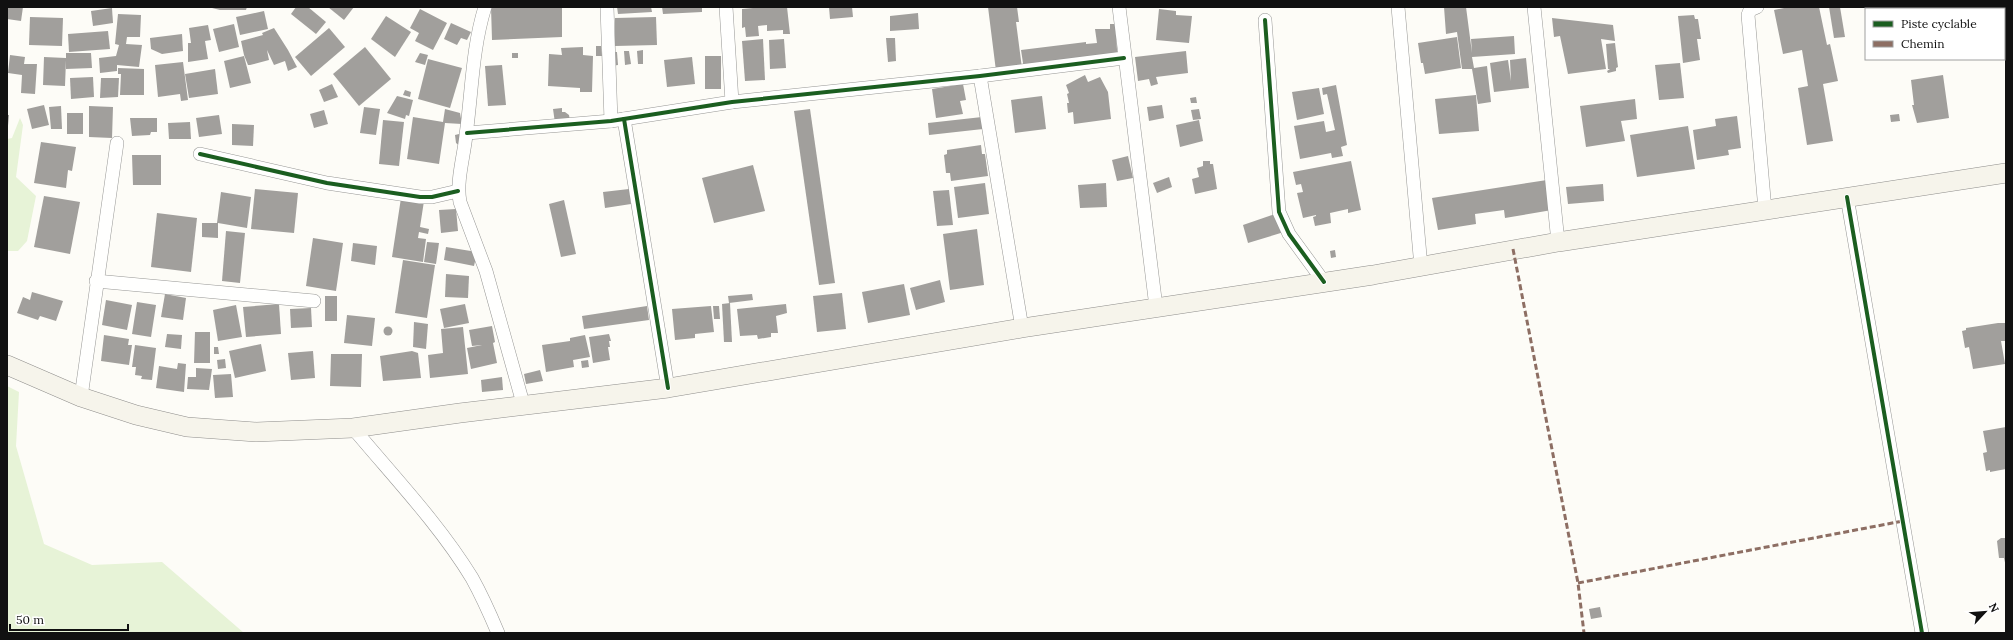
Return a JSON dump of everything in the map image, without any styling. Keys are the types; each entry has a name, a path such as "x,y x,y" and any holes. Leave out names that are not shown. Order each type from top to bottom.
{"main road":[{"path":"7,365 81,397 136,415 187,427 256,432 353,428 460,413 524,407 668,388 1022,328 1421,267 1485,254 1558,242 2006,173"}],"street":[{"path":"485,7 479,27 474,59 467,133 458,192 460,202 486,271 524,407"},
{"path":"606,7 611,121"},
{"path":"726,7 732,102"},
{"path":"1119,7 1124,58 1156,307"},
{"path":"1398,7 1421,267"},
{"path":"1534,7 1558,242"},
{"path":"1757,7 1750,10 1748,15 1765,210"},
{"path":"1265,20 1279,212 1289,234 1324,282"},
{"path":"467,133 611,121 732,102 980,76 1124,58"},
{"path":"980,76 1022,328"},
{"path":"624,119 668,388"},
{"path":"81,397 96,281 118,143"},
{"path":"200,154 307,180 420,197 432,197 458,192"},
{"path":"1847,197 1922,633"},
{"path":"96,281 314,301"},
{"path":"353,428 415,502 458,559 483,598 498,633"}],"green space":[{"path":"20,118 23,125 16,177 36,196 27,241 18,251 7,251 7,139 12,138"},
{"path":"7,386 19,392 16,446 44,544 92,565 162,562 244,633 7,633"}],"building":[{"path":"7,7 23,7 21,21 7,19"},
{"path":"208,7 247,7 246,10 220,10"},
{"path":"296,7 308,7 326,22 316,34 291,14"},
{"path":"328,7 354,7 344,20"},
{"path":"491,7 562,7 562,37 492,40"},
{"path":"617,7 651,7 652,12 618,14"},
{"path":"662,7 702,7 702,12 663,14"},
{"path":"787,7 790,34 783,34 783,30 767,31 767,25 758,26 759,36 746,37 745,27 742,28 742,9"},
{"path":"829,7 852,7 853,17 830,19"},
{"path":"988,7 1017,7 1019,22 1016,22 1023,76 997,79"},
{"path":"1444,7 1466,7 1472,53 1471,39 1514,36 1515,54 1472,57 1474,68 1487,66 1491,102 1478,104 1472,69 1462,69 1457,32 1446,34"},
{"path":"1789,7 1819,7 1827,45 1830,44 1838,81 1823,84 1833,141 1807,145 1798,88 1808,86 1802,50 1783,54 1774,10"},
{"path":"1829,7 1840,7 1845,37 1834,38"},
{"path":"1910,7 1954,8 1910,8"},
{"path":"2006,7 2006,20 2005,8 1983,8"},
{"path":"112,8 113,23 93,26 91,11"},
{"path":"420,9 447,23 433,50 415,41 419,33 410,28"},
{"path":"1159,9 1176,11 1176,15 1192,16 1189,43 1156,40"},
{"path":"264,11 268,29 240,35 236,17"},
{"path":"918,13 919,29 890,31 890,16"},
{"path":"118,14 141,15 140,37 127,37 126,44 142,45 139,67 117,65 117,71 100,73 99,58 116,56 119,45 115,44"},
{"path":"1694,15 1695,19 1698,19 1701,39 1697,39 1700,60 1683,63 1678,16"},
{"path":"386,16 411,32 395,57 371,39"},
{"path":"30,17 63,18 62,46 29,45"},
{"path":"656,17 657,45 615,46 615,18"},
{"path":"1552,18 1613,25 1615,41 1601,39 1606,69 1568,74 1560,36 1554,37"},
{"path":"451,23 471,32 467,40 461,38 457,45 444,39"},
{"path":"234,24 239,47 219,52 213,29"},
{"path":"1110,24 1115,24 1118,62 1025,76 1021,50 1086,42 1086,44 1097,43 1095,29 1110,29"},
{"path":"208,25 211,40 205,41 208,59 188,62 188,43 191,43 189,28"},
{"path":"274,28 297,67 288,71 285,61 274,65 267,50 269,60 248,65 241,41 263,35 262,33"},
{"path":"329,28 345,47 311,76 295,57"},
{"path":"108,31 110,49 69,52 68,34"},
{"path":"182,34 183,51 162,54 151,49 150,38"},
{"path":"1457,37 1461,68 1425,74 1423,63 1421,63 1418,43"},
{"path":"886,38 895,38 896,61 888,62"},
{"path":"763,39 765,80 745,81 742,41"},
{"path":"784,39 786,68 770,69 769,40"},
{"path":"1615,43 1618,67 1616,68 1616,71 1608,73 1607,71 1610,69 1608,69 1606,44"},
{"path":"596,46 601,46 602,56 596,56"},
{"path":"365,47 391,79 359,106 333,74"},
{"path":"583,47 583,55 593,56 592,92 580,92 580,88 548,86 549,54 562,55 561,48"},
{"path":"643,50 643,64 638,64 637,51"},
{"path":"624,51 629,51 631,64 625,65"},
{"path":"1186,51 1188,73 1156,77 1158,84 1151,86 1149,79 1138,81 1135,57"},
{"path":"612,52 617,52 618,65 612,66"},
{"path":"66,53 91,53 92,68 66,69 66,60 65,86 43,85 44,57 66,58"},
{"path":"420,53 428,55 425,65 415,62"},
{"path":"512,53 518,53 518,58 512,58"},
{"path":"10,55 25,57 24,64 37,64 35,94 21,93 22,75 8,73"},
{"path":"244,56 251,83 230,88 224,61"},
{"path":"705,56 721,56 721,89 705,89"},
{"path":"692,57 695,84 667,87 664,60"},
{"path":"1526,58 1529,88 1494,92 1490,63 1508,60 1511,81 1510,60"},
{"path":"428,59 462,68 450,108 418,99"},
{"path":"183,62 188,100 181,101 180,94 158,97 155,65"},
{"path":"1680,63 1684,98 1659,100 1655,65"},
{"path":"502,65 506,105 488,106 485,66"},
{"path":"118,68 144,69 144,95 120,95 121,74 118,74"},
{"path":"215,69 218,94 189,98 185,74"},
{"path":"1085,75 1088,82 1100,77 1108,92 1111,119 1074,124 1073,112 1068,113 1067,103 1069,103 1067,94 1069,93 1066,85"},
{"path":"1943,75 1949,118 1917,123 1912,105 1914,105 1911,80"},
{"path":"93,77 94,97 71,99 70,78"},
{"path":"101,78 119,78 118,97 100,98"},
{"path":"332,84 338,97 324,102 319,90"},
{"path":"963,84 966,100 960,101 963,114 936,118 932,89"},
{"path":"1336,85 1347,145 1341,147 1343,156 1332,158 1331,153 1300,159 1294,126 1324,121 1326,132 1335,130 1327,94 1323,95 1322,88"},
{"path":"1319,88 1324,114 1297,120 1292,92"},
{"path":"405,90 411,92 410,97 403,95"},
{"path":"1476,95 1479,131 1439,134 1435,99"},
{"path":"397,96 413,100 409,116 406,115 405,119 387,113"},
{"path":"1042,96 1046,129 1015,133 1011,100"},
{"path":"1196,97 1197,103 1191,103 1190,98"},
{"path":"1635,99 1637,119 1621,121 1625,141 1586,147 1580,106"},
{"path":"44,105 49,125 32,129 27,109"},
{"path":"1162,105 1164,118 1149,121 1147,107"},
{"path":"61,106 62,129 51,129 49,107"},
{"path":"89,106 113,107 112,138 89,137"},
{"path":"364,107 380,109 376,135 360,133"},
{"path":"562,108 562,112 569,115 570,121 555,123 553,109"},
{"path":"445,109 460,113 462,124 445,123 439,164 407,159 413,117 443,122"},
{"path":"810,109 835,283 819,285 794,111"},
{"path":"1199,109 1201,119 1193,120 1191,110"},
{"path":"324,110 328,124 314,128 310,114"},
{"path":"67,113 83,113 83,134 67,134"},
{"path":"1899,114 1900,121 1891,122 1890,115"},
{"path":"7,115 9,115 8,126 7,126"},
{"path":"219,115 222,134 199,137 196,118"},
{"path":"1737,116 1741,148 1728,150 1729,155 1697,160 1693,130 1716,126 1715,119"},
{"path":"982,117 983,129 929,135 928,123"},
{"path":"130,118 157,118 157,132 151,132 150,135 132,136"},
{"path":"383,120 404,122 399,166 379,164"},
{"path":"1199,120 1203,141 1180,147 1176,125"},
{"path":"190,122 191,139 169,139 168,123"},
{"path":"232,124 254,125 253,146 232,145"},
{"path":"1688,126 1695,169 1637,177 1630,135"},
{"path":"463,133 461,147 456,143 455,135"},
{"path":"41,142 76,147 72,171 68,170 66,188 34,183"},
{"path":"981,145 982,154 985,154 988,176 951,181 950,173 946,173 944,155 947,154 947,150"},
{"path":"132,155 161,155 161,185 133,185"},
{"path":"1128,156 1133,178 1117,181 1112,160"},
{"path":"1203,161 1210,161 1210,164 1213,164 1217,189 1195,194 1192,179 1199,177 1197,168 1203,166"},
{"path":"1351,161 1361,210 1348,213 1348,209 1330,213 1331,223 1315,226 1313,217 1316,215 1303,218 1297,193 1303,192 1301,184 1296,185 1293,172"},
{"path":"753,165 765,211 714,223 702,178"},
{"path":"1169,177 1172,187 1157,193 1153,183"},
{"path":"1547,180 1552,210 1505,218 1504,210 1475,214 1476,224 1438,230 1432,198"},
{"path":"985,183 989,214 958,218 954,187"},
{"path":"1106,183 1107,207 1080,208 1078,185"},
{"path":"1603,184 1604,201 1568,204 1566,187"},
{"path":"255,189 298,193 294,233 251,229"},
{"path":"629,189 631,204 605,208 603,192"},
{"path":"949,190 953,225 937,226 933,191"},
{"path":"221,192 251,197 247,228 218,223 218,238 202,237 202,223 217,223"},
{"path":"44,196 80,202 70,254 34,247"},
{"path":"401,198 424,201 420,227 429,229 428,234 419,232 418,238 426,239 423,262 392,257"},
{"path":"564,200 576,254 561,257 549,204"},
{"path":"456,209 458,231 441,233 439,210"},
{"path":"157,213 197,218 191,272 151,267"},
{"path":"1278,213 1284,232 1248,243 1243,225"},
{"path":"977,229 984,285 950,290 943,234"},
{"path":"226,231 245,233 240,283 222,281"},
{"path":"313,238 343,243 336,291 306,286"},
{"path":"427,242 439,243 436,264 424,262"},
{"path":"353,243 377,246 375,265 351,261"},
{"path":"446,247 477,252 474,266 444,260"},
{"path":"1335,250 1336,257 1331,258 1330,251"},
{"path":"403,260 435,265 427,318 395,313"},
{"path":"446,274 469,276 468,298 445,297"},
{"path":"940,280 945,302 916,310 910,288"},
{"path":"904,284 910,315 868,323 862,292"},
{"path":"32,292 63,301 56,321 40,316 38,320 17,313 23,297 30,300"},
{"path":"842,293 846,329 817,332 813,296"},
{"path":"165,294 186,298 183,320 161,317"},
{"path":"752,294 753,300 729,303 728,296"},
{"path":"325,296 337,296 337,321 325,321"},
{"path":"106,300 132,305 127,330 102,325"},
{"path":"137,302 156,305 151,337 132,334"},
{"path":"730,303 732,342 724,342 722,304"},
{"path":"279,304 281,334 246,337 243,307"},
{"path":"465,304 469,323 444,328 440,309"},
{"path":"786,304 787,313 776,316 778,333 771,333 771,337 758,339 757,335 740,336 737,309"},
{"path":"236,305 242,337 218,341 213,310"},
{"path":"647,306 649,320 584,329 582,316"},
{"path":"711,306 714,332 695,334 695,338 675,340 672,309"},
{"path":"713,306 719,306 720,319 714,319"},
{"path":"311,308 312,327 291,328 290,309"},
{"path":"347,315 375,318 372,346 344,343"},
{"path":"414,322 428,324 426,349 413,347"},
{"path":"2006,323 2006,341 2001,341 2005,364 1973,369 1969,347 1965,348 1962,331 1966,330 1966,328"},
{"path":"492,326 495,342 493,343 497,363 471,369 467,348 482,345 472,346 469,330"},
{"path":"386,327 390,327 392,331 390,335 386,335 384,333 384,329"},
{"path":"463,327 468,374 430,378 428,355 443,353 441,329"},
{"path":"195,332 210,332 210,363 194,363"},
{"path":"167,334 182,335 181,349 165,347"},
{"path":"609,334 611,341 609,341 610,347 608,347 610,360 593,363 589,337"},
{"path":"104,335 129,339 128,345 132,345 129,365 101,361"},
{"path":"585,335 590,357 573,360 574,367 546,372 542,345 570,341 570,338"},
{"path":"261,344 266,371 235,378 229,351"},
{"path":"135,345 156,348 152,380 141,379 142,376 135,375 136,367 132,367"},
{"path":"214,347 218,347 219,354 214,354"},
{"path":"313,351 315,378 291,380 288,353"},
{"path":"412,351 418,353 421,378 383,381 380,356"},
{"path":"331,354 362,354 361,387 330,386"},
{"path":"225,359 226,368 218,369 217,360"},
{"path":"588,360 589,367 582,368 581,361"},
{"path":"178,363 186,364 184,392 156,388 159,366 177,369"},
{"path":"196,368 212,369 209,390 187,389 188,377 196,377"},
{"path":"540,370 543,381 526,384 524,374"},
{"path":"231,374 233,397 215,398 213,375"},
{"path":"502,377 503,390 482,392 481,380"},
{"path":"2006,427 2006,469 1990,472 1990,470 1986,471 1983,453 1987,452 1983,431"},
{"path":"2001,538 2006,538 2006,567 2004,558 1999,558 1997,541"},
{"path":"1600,607 1602,617 1591,619 1589,609"}],"marked path":[{"path":"1513,249 1578,583 1584,633"},
{"path":"1578,583 1903,521"}],"cycle path":[{"path":"1265,20 1279,212 1289,234 1324,282"},
{"path":"467,133 611,121 732,102 980,76 1124,58"},
{"path":"624,119 668,388"},
{"path":"200,154 327,183 420,197 432,197 458,191"},
{"path":"1847,197 1922,633"}]}
